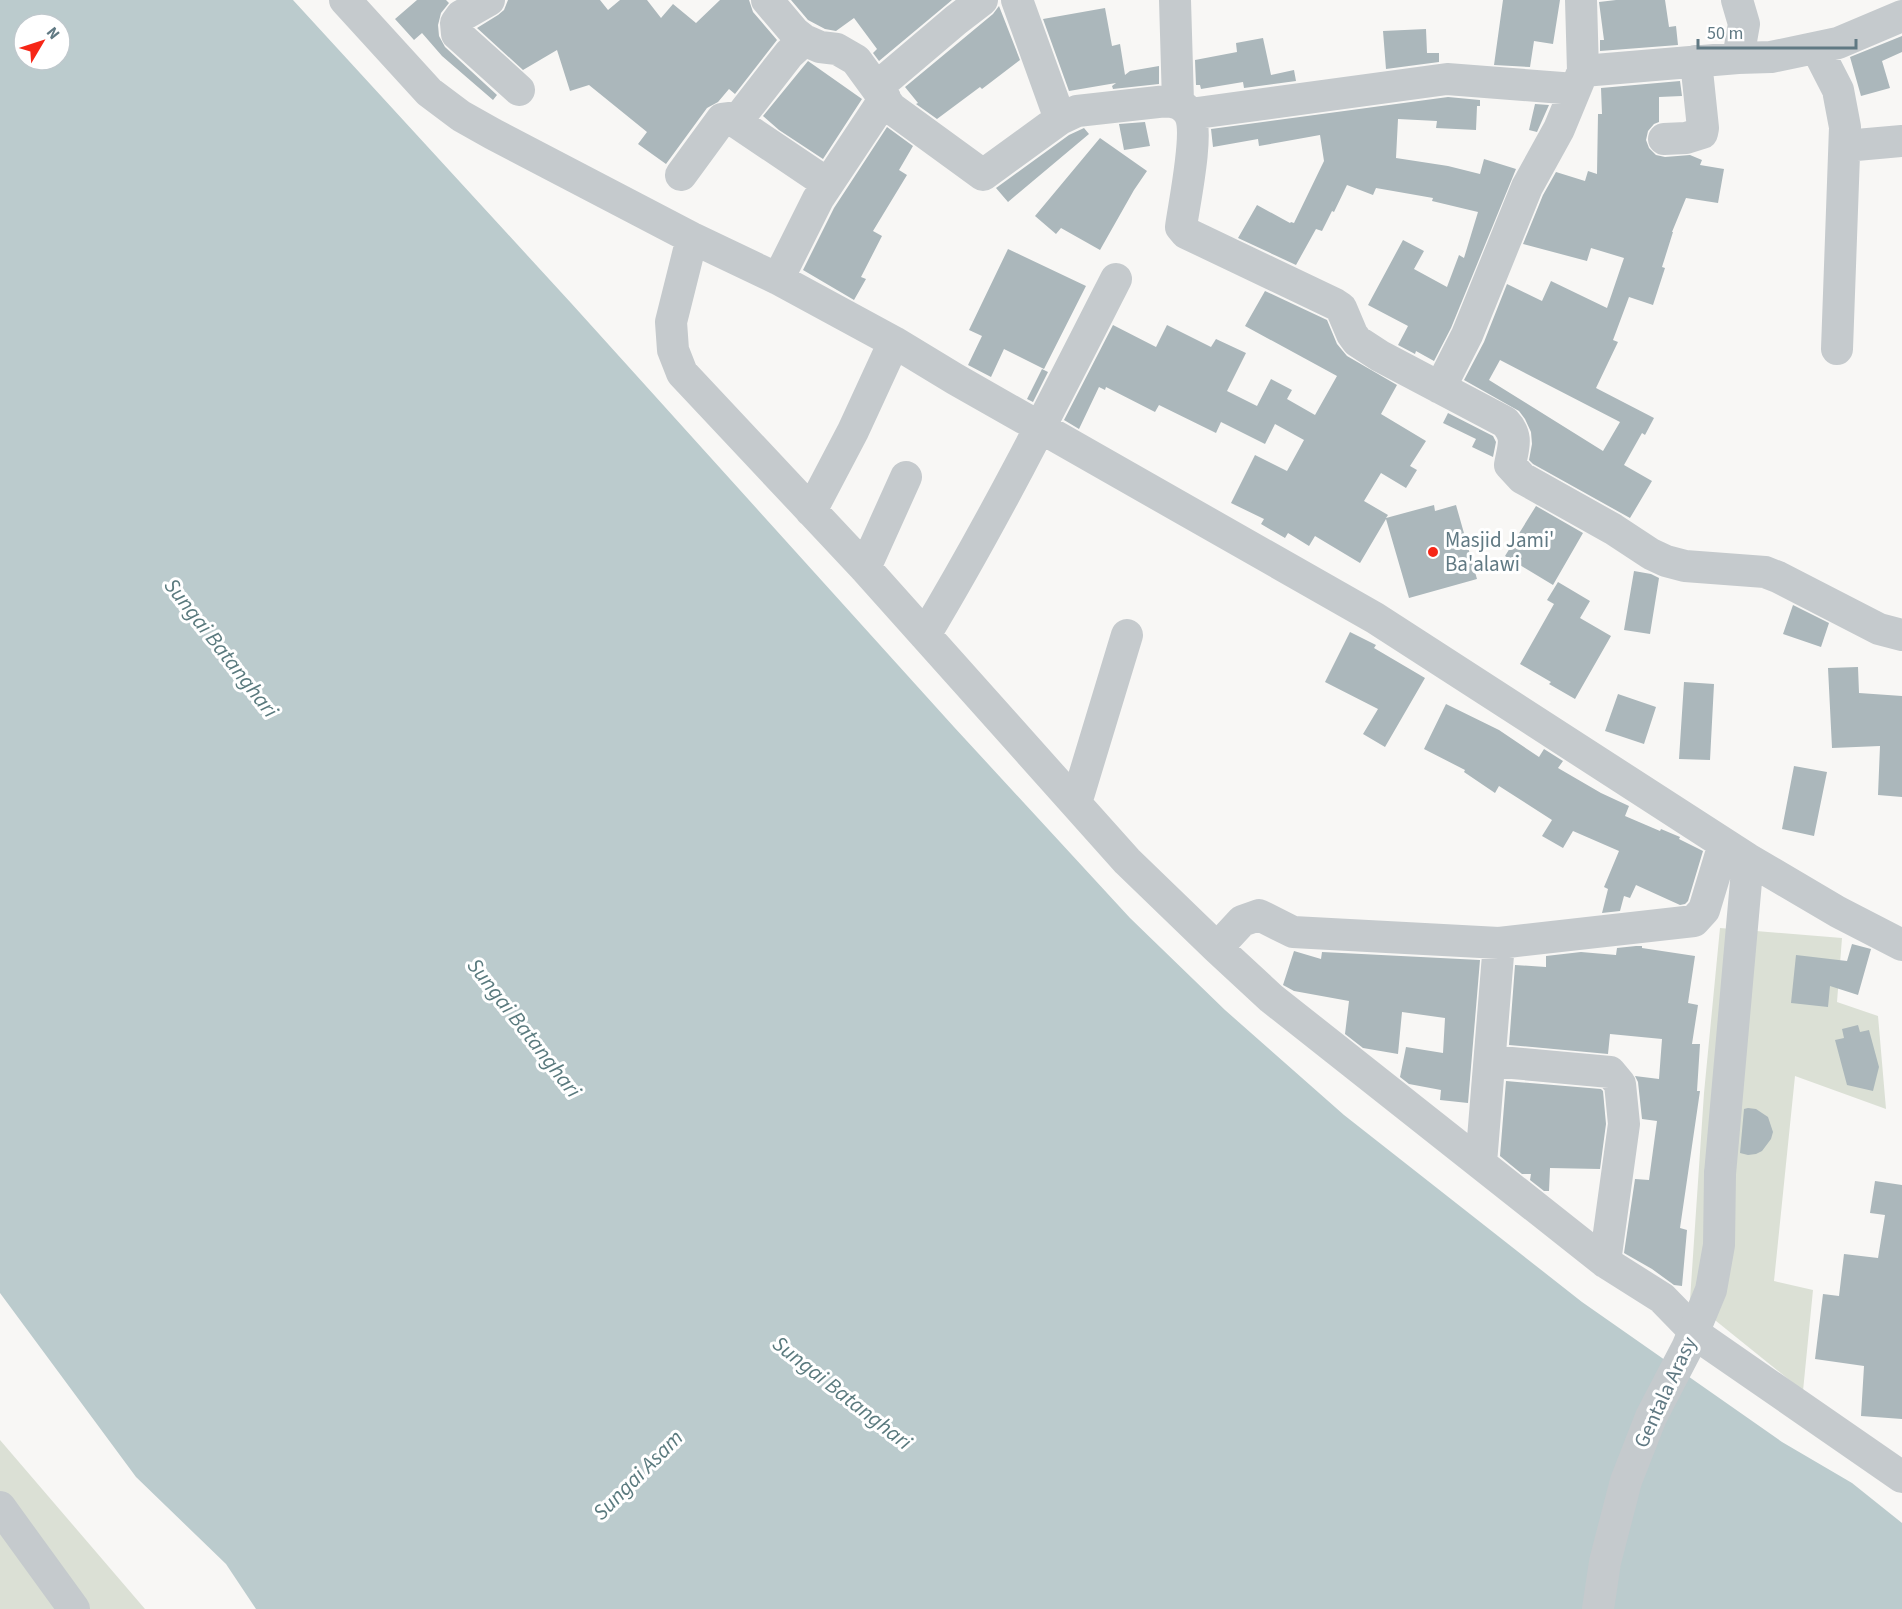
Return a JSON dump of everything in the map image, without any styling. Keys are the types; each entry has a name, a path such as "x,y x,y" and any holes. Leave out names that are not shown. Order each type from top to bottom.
{"street":[{"path":"345,0 429,92 461,116 692,238 778,279 894,342 1375,618 1736,852 1838,912 1902,945"},
{"path":"489,0 461,16 456,23 457,34 519,90"},
{"path":"767,0 795,33 804,40 820,47 837,49 856,60 891,108 982,175 1060,119 1077,111 1167,101 1184,108 1447,79 1579,80 1696,61 1771,57 1817,49 1849,39 1902,16"},
{"path":"778,279 818,199 880,92 956,20 982,0"},
{"path":"1017,0 1060,119"},
{"path":"1175,0 1184,108 1193,130 1187,197 1181,227 1186,233 1335,304 1341,309 1357,341 1380,356 1505,422 1512,429 1515,438 1510,465 1522,478 1613,529 1651,554 1685,567 1765,572 1879,629 1902,635"},
{"path":"1440,388 1467,335 1527,187 1559,129 1579,80 1581,0"},
{"path":"1737,0 1744,24 1738,58"},
{"path":"736,122 789,54 804,40"},
{"path":"1817,49 1838,90 1845,127 1837,350"},
{"path":"1664,139 1686,138 1702,133 1696,61"},
{"path":"681,175 722,119 730,118 828,184"},
{"path":"1845,146 1902,141"},
{"path":"692,238 671,322 673,350 682,373 865,568 1127,861 1271,998 1605,1262 1662,1298 1701,1338 1902,1477"},
{"path":"925,635 958,580 1116,279"},
{"path":"811,511 853,431 894,342"},
{"path":"865,568 906,477"},
{"path":"1076,803 1126,634"},
{"path":"1217,948 1242,921 1259,915 1293,932 1499,943 1694,921 1704,910 1736,852"},
{"name":"Gentala Arasy","path":"1598,1609 1605,1562 1626,1482 1650,1417 1687,1348 1711,1290 1719,1245 1720,1174 1736,852"},
{"path":"1481,1163 1499,943"},
{"path":"1490,1061 1610,1072 1620,1084 1624,1124 1605,1262"},
{"path":"0,1507 74,1609"}],"shaded area":[{"path":"1720,928 1842,938 1837,1002 1878,1016 1886,1109 1795,1076 1774,1281 1813,1290 1803,1391 1690,1300 1704,1093"},
{"path":"0,1440 145,1609 0,1609"}],"water":[{"path":"0,0 293,0 1130,918 1225,1010 1344,1115 1582,1302 1782,1442 1852,1483 1902,1523 1902,1609 256,1609 226,1564 136,1477 0,1293"}],"building":[{"path":"417,0 446,0 449,3 441,13 438,25 439,36 445,47 497,95 493,100 442,56 422,33 414,40 395,19"},
{"path":"508,0 600,0 608,10 620,0 647,0 661,18 673,4 696,23 720,0 749,0 753,12 777,40 735,94 729,89 718,102 707,108 666,164 638,144 647,132 589,85 570,91 557,50 523,70 477,28 504,10"},
{"path":"791,0 952,0 879,61 873,53 877,49 854,18 836,31 825,29 808,20"},
{"path":"1503,0 1560,0 1553,44 1534,41 1530,67 1494,65"},
{"path":"1665,0 1669,27 1676,26 1678,45 1600,51 1600,40 1604,40 1599,2"},
{"path":"999,6 1020,60 937,119 916,104 918,103 905,87 993,14"},
{"path":"1105,8 1112,46 1120,44 1125,75 1130,71 1159,66 1159,84 1113,89 1112,86 1116,83 1069,91 1043,19"},
{"path":"1426,29 1427,53 1439,53 1439,62 1386,69 1383,31"},
{"path":"1902,36 1902,52 1882,61 1890,88 1861,96 1850,57"},
{"path":"1263,38 1271,75 1294,70 1296,81 1244,88 1243,82 1201,89 1200,85 1196,85 1195,60 1237,52 1236,43"},
{"path":"808,61 862,99 823,159 779,130 763,116"},
{"path":"1680,81 1682,96 1659,97 1659,122 1648,131 1646,140 1649,148 1656,155 1665,157 1690,155 1702,160 1700,165 1724,169 1718,203 1686,198 1672,232 1662,267 1665,268 1653,305 1629,297 1613,340 1618,342 1596,388 1654,418 1645,435 1642,433 1624,465 1652,481 1630,518 1533,464 1529,460 1532,444 1531,432 1519,411 1464,380 1484,342 1507,284 1542,301 1551,281 1607,308 1624,258 1591,248 1587,261 1523,244 1543,195 1556,172 1585,181 1588,171 1597,174 1598,114 1602,114 1601,88","holes":["1500,360 1620,422 1603,451 1489,380"]},
{"path":"1448,97 1480,100 1480,106 1477,106 1476,130 1436,128 1437,121 1398,119 1396,158 1448,166 1480,174 1484,159 1516,169 1451,328 1434,361 1416,351 1415,354 1398,345 1408,326 1368,305 1403,240 1424,251 1414,269 1447,287 1459,255 1464,258 1478,212 1432,201 1433,198 1376,188 1373,195 1347,185 1322,231 1316,229 1296,265 1238,238 1257,205 1294,223 1324,161 1320,135 1259,146 1258,139 1213,147 1211,129"},
{"path":"1535,104 1549,105 1537,132 1529,130"},
{"path":"1145,122 1150,146 1124,150 1119,124"},
{"path":"887,127 913,146 899,170 907,175 873,231 882,236 861,277 866,279 854,300 803,270 834,208"},
{"path":"1084,128 1089,134 1008,202 996,188 1069,135"},
{"path":"1100,138 1147,171 1100,250 1061,228 1056,234 1035,216"},
{"path":"1008,249 1086,286 1044,369 1004,349 991,377 968,365 982,336 969,330"},
{"path":"1265,291 1327,320 1337,344 1347,356 1397,385 1381,414 1426,441 1410,466 1417,470 1406,488 1381,473 1364,501 1388,515 1386,518 1434,505 1435,511 1456,505 1477,579 1409,598 1386,519 1360,563 1315,536 1309,546 1288,533 1285,538 1261,524 1264,519 1231,503 1255,455 1287,471 1304,440 1275,424 1265,444 1221,422 1216,433 1159,405 1155,412 1106,387 1105,390 1099,387 1079,429 1064,420 1113,325 1156,347 1167,325 1211,347 1216,339 1246,353 1227,391 1257,406 1271,379 1292,390 1287,399 1315,415 1337,376 1245,326"},
{"path":"1042,369 1048,372 1033,402 1027,399"},
{"path":"1448,413 1493,436 1496,442 1493,457 1472,447 1476,439 1443,423"},
{"path":"1536,506 1583,533 1553,585 1505,556"},
{"path":"1634,571 1659,578 1650,634 1624,630"},
{"path":"1558,582 1590,601 1580,618 1611,636 1575,699 1520,664 1554,604 1547,600"},
{"path":"1793,605 1829,623 1821,647 1783,634"},
{"path":"1350,632 1376,645 1374,648 1425,678 1385,747 1363,734 1378,709 1325,682"},
{"path":"1858,667 1859,693 1902,696 1902,797 1878,795 1880,746 1832,748 1828,668"},
{"path":"1684,682 1714,684 1710,760 1679,759"},
{"path":"1618,694 1656,707 1644,744 1605,731"},
{"path":"1446,704 1499,730 1539,757 1544,749 1563,761 1558,768 1629,806 1625,816 1680,837 1679,839 1703,851 1688,901 1680,905 1636,885 1630,898 1624,896 1620,911 1602,913 1608,889 1604,887 1619,851 1573,831 1563,848 1542,836 1552,820 1499,786 1495,793 1464,772 1465,770 1424,749"},
{"path":"1794,766 1827,772 1814,836 1782,829"},
{"path":"1852,944 1871,949 1858,995 1830,986 1828,1007 1791,1003 1796,955 1847,961"},
{"path":"1636,946 1695,956 1688,1003 1698,1005 1692,1044 1700,1044 1697,1091 1700,1091 1680,1228 1687,1230 1682,1286 1674,1285 1624,1253 1635,1179 1649,1180 1657,1121 1642,1119 1638,1082 1635,1076 1659,1079 1662,1039 1610,1034 1608,1054 1509,1045 1515,965 1546,967 1546,956 1581,952 1616,955 1617,948"},
{"path":"1294,951 1321,959 1322,952 1480,960 1468,1103 1440,1100 1441,1090 1409,1084 1400,1077 1406,1047 1443,1053 1445,1018 1402,1012 1398,1054 1363,1048 1345,1034 1349,1001 1294,991 1283,985"},
{"path":"1858,1025 1860,1032 1869,1030 1879,1067 1873,1091 1847,1085 1835,1040 1844,1038 1842,1029"},
{"path":"1506,1081 1601,1089 1606,1124 1600,1169 1550,1168 1549,1191 1544,1191 1530,1180 1531,1174 1522,1174 1500,1156"},
{"path":"1744,1109 1756,1109 1768,1117 1773,1132 1762,1151 1748,1155 1740,1153"},
{"path":"1875,1181 1902,1185 1902,1419 1861,1416 1864,1366 1815,1359 1823,1294 1839,1296 1844,1254 1878,1258 1885,1215 1870,1213"}],"place":[{"name":"Masjid Jami' Ba'alawi","path":"1433,552"}],"water label":[{"name":"Sungai Batanghari","path":"221,648"},
{"name":"Sungai Batanghari","path":"524,1028"},
{"name":"Sungai Batanghari","path":"842,1393"},
{"name":"Sungai Asam","path":"638,1475"}]}
